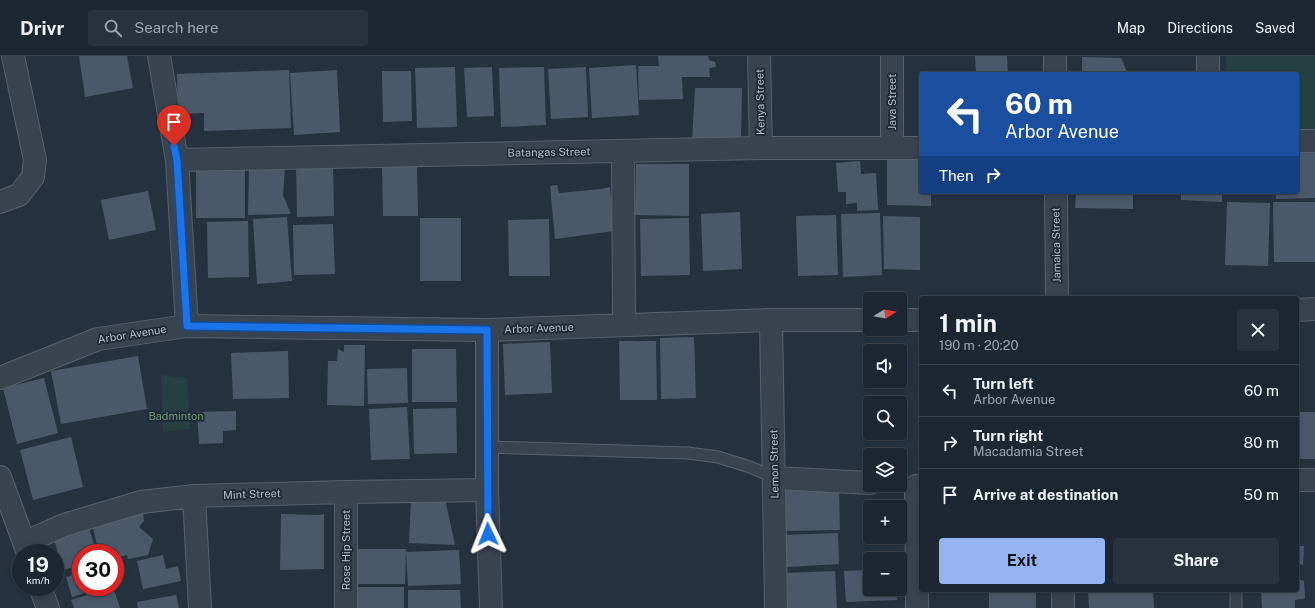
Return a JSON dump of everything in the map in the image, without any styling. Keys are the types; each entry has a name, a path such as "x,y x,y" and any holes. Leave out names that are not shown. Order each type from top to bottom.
{"street":[{"path":"0,202 19,195 33,177 35,160 13,56"},
{"path":"159,56 177,160 187,326"},
{"name":"Kenya Street","path":"759,56 761,148"},
{"name":"Java Street","path":"892,56 892,148"},
{"path":"1055,56 1055,72"},
{"path":"1208,56 1208,72"},
{"path":"1299,142 1315,141"},
{"name":"Batangas Street","path":"177,160 761,148 919,148"},
{"path":"623,151 624,325"},
{"name":"Jamaica Street","path":"1056,194 1057,296"},
{"path":"1299,310 1315,309"},
{"name":"Arbor Avenue","path":"0,378 98,338 187,326 487,330 771,320 863,320"},
{"name":"Lemon Street","path":"771,320 775,478 776,608"},
{"path":"907,320 919,320"},
{"path":"487,330 487,490 491,608"},
{"path":"0,476 25,544"},
{"path":"775,478 863,483"},
{"path":"1299,480 1315,480"},
{"path":"912,485 917,608"},
{"name":"Mint Street","path":"33,544 64,525 141,502 194,496 487,490"},
{"name":"Rose Hip Street","path":"346,492 346,608"},
{"path":"194,496 200,608"},
{"path":"1063,592 1063,608"},
{"path":"43,596 48,608"}],"lane":[{"path":"487,447 688,453 718,457 750,467 775,478"},
{"path":"1236,592 1236,608"}],"green space":[{"path":"1226,56 1315,56 1315,133 1299,133 1299,72 1226,72"},
{"name":"Badminton","path":"161,375 187,378 190,429 163,432"}],"building":[{"path":"79,56 127,56 133,88 85,97"},
{"path":"658,56 708,56 709,60 715,62 716,67 709,68 710,77 682,77 683,99 639,100 638,66 659,66"},
{"path":"975,56 1007,56 1008,72 976,72"},
{"path":"1082,57 1121,58 1127,72 1082,72"},
{"path":"636,65 639,115 592,118 589,68"},
{"path":"455,67 457,127 417,128 415,68"},
{"path":"492,67 494,116 467,117 464,68"},
{"path":"544,67 546,125 501,127 499,68"},
{"path":"586,67 588,117 551,119 548,69"},
{"path":"289,70 291,128 204,131 204,113 178,114 177,74"},
{"path":"337,70 340,132 294,135 290,73"},
{"path":"382,71 411,71 412,121 383,122"},
{"path":"695,88 742,88 741,141 692,142"},
{"path":"1299,150 1315,150 1315,198 1276,199 1276,194 1299,194"},
{"path":"887,159 919,160 919,194 931,194 931,206 887,205"},
{"path":"860,161 861,174 876,173 878,210 857,211 857,203 846,204 846,192 838,192 836,163"},
{"path":"636,164 689,164 689,216 635,215"},
{"path":"296,165 333,165 334,216 297,217"},
{"path":"382,166 417,166 418,216 383,216"},
{"path":"196,167 245,168 245,218 196,218"},
{"path":"249,168 285,168 283,195 291,214 248,215"},
{"path":"557,185 559,193 610,187 614,231 555,239 550,186"},
{"path":"148,191 156,230 109,240 101,200"},
{"path":"1076,194 1133,194 1133,209 1075,208"},
{"path":"1181,194 1222,194 1222,202 1181,200"},
{"path":"1227,202 1270,203 1268,266 1225,265"},
{"path":"1273,202 1315,202 1315,262 1274,262"},
{"path":"740,212 742,269 703,271 701,214"},
{"path":"880,213 882,275 843,277 841,214"},
{"path":"836,215 838,275 798,276 796,216"},
{"path":"883,216 920,217 920,270 884,269"},
{"path":"287,217 292,281 257,284 253,219"},
{"path":"420,218 461,218 461,281 420,281"},
{"path":"689,218 690,275 641,276 640,219"},
{"path":"549,219 550,276 509,276 508,220"},
{"path":"248,221 249,277 208,278 207,222"},
{"path":"333,224 335,274 294,275 293,225"},
{"path":"694,337 696,398 661,399 660,338"},
{"path":"619,341 656,341 657,400 620,400"},
{"path":"550,342 552,393 505,395 503,344"},
{"path":"344,345 365,345 364,406 327,405 328,361 337,361 338,349 344,352"},
{"path":"412,349 456,349 457,402 412,402"},
{"path":"288,351 289,398 233,399 231,353"},
{"path":"138,356 147,409 61,424 51,371"},
{"path":"407,368 408,403 368,404 367,369"},
{"path":"44,378 58,433 17,444 3,388"},
{"path":"407,407 410,459 371,460 369,409"},
{"path":"456,408 457,453 414,454 413,409"},
{"path":"236,411 236,430 223,431 223,443 199,444 197,412"},
{"path":"1299,412 1315,412 1315,459 1299,459"},
{"path":"71,437 83,487 33,500 20,450"},
{"path":"839,490 840,530 783,531 782,491"},
{"path":"411,498 445,499 455,545 409,543"},
{"path":"143,511 144,521 139,527 153,539 148,555 128,559 127,555 124,556 124,544 97,544 92,524"},
{"path":"281,514 324,514 324,569 280,570"},
{"path":"88,525 94,544 72,544 72,568 64,570 64,544 55,544 53,536"},
{"path":"838,533 839,564 785,567 784,535"},
{"path":"1299,546 1304,546 1303,565 1299,564"},
{"path":"357,549 406,549 405,584 357,584"},
{"path":"459,550 461,584 408,586 406,552"},
{"path":"163,555 166,569 178,566 181,581 143,589 137,561"},
{"path":"863,570 863,596 897,596 897,600 846,602 844,571"},
{"path":"835,571 837,608 785,608 784,573"},
{"path":"72,575 72,596 75,596 72,597 66,577"},
{"path":"1299,579 1304,581 1305,598 1295,600 1295,608 1262,608 1261,592 1299,592"},
{"path":"357,587 404,587 404,608 357,608"},
{"path":"408,590 460,590 461,608 408,608"},
{"path":"989,592 1036,592 1036,608 989,608"},
{"path":"1088,592 1153,592 1154,608 1089,608"},
{"path":"176,595 179,608 138,608 137,602"},
{"path":"84,596 116,596 120,608 74,608 71,600"}],"route":[{"path":"174,146 177,160 187,326 487,330 488,534"}]}
